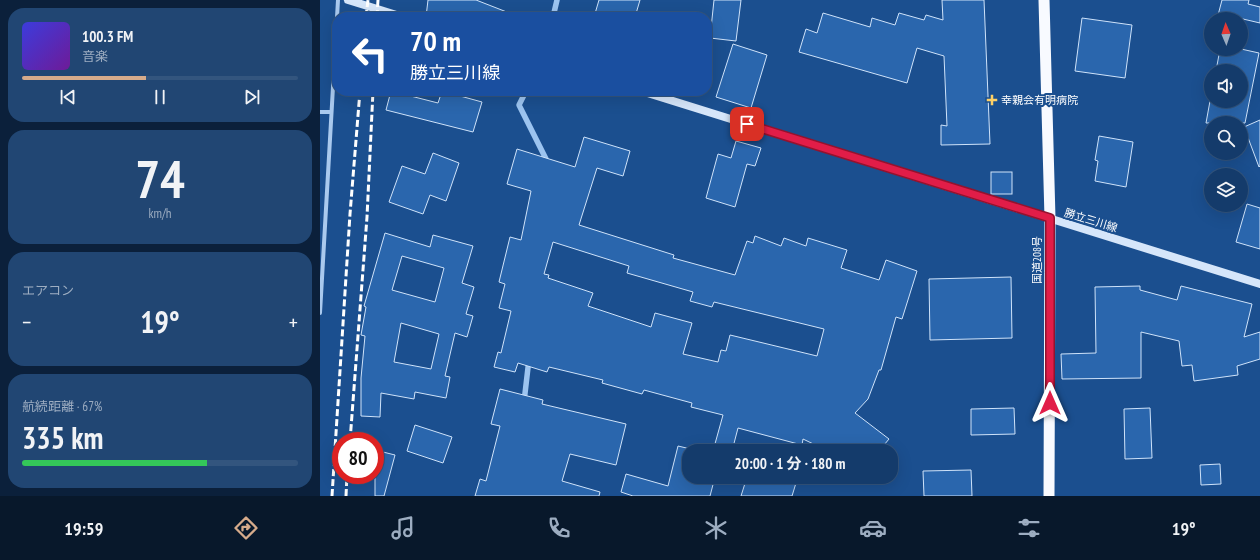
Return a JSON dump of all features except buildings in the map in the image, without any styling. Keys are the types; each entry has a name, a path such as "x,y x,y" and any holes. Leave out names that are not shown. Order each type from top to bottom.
{"highway":[{"name":"国道208号","path":"1044,0 1050,218 1049,496"}],"main road":[{"path":"348,0 387,12"},
{"name":"勝立三川線","path":"657,96 1260,284"}],"street":[{"path":"337,12 338,0"},
{"path":"320,313 332,96"},
{"path":"320,112 331,112"}],"waterway":[{"path":"554,12 557,0"},
{"path":"524,96 519,105 546,159 543,164"},
{"path":"524,402 529,359"}],"railway":[{"path":"367,12 368,0"},
{"path":"377,12 378,0"},
{"path":"332,496 350,214 360,96"},
{"path":"351,432 367,217 373,96"},
{"path":"346,496 347,484"}],"place":[{"name":"幸親会有明病院","path":"992,100"}],"route":[{"path":"747,124 1050,218 1050,403"}]}
